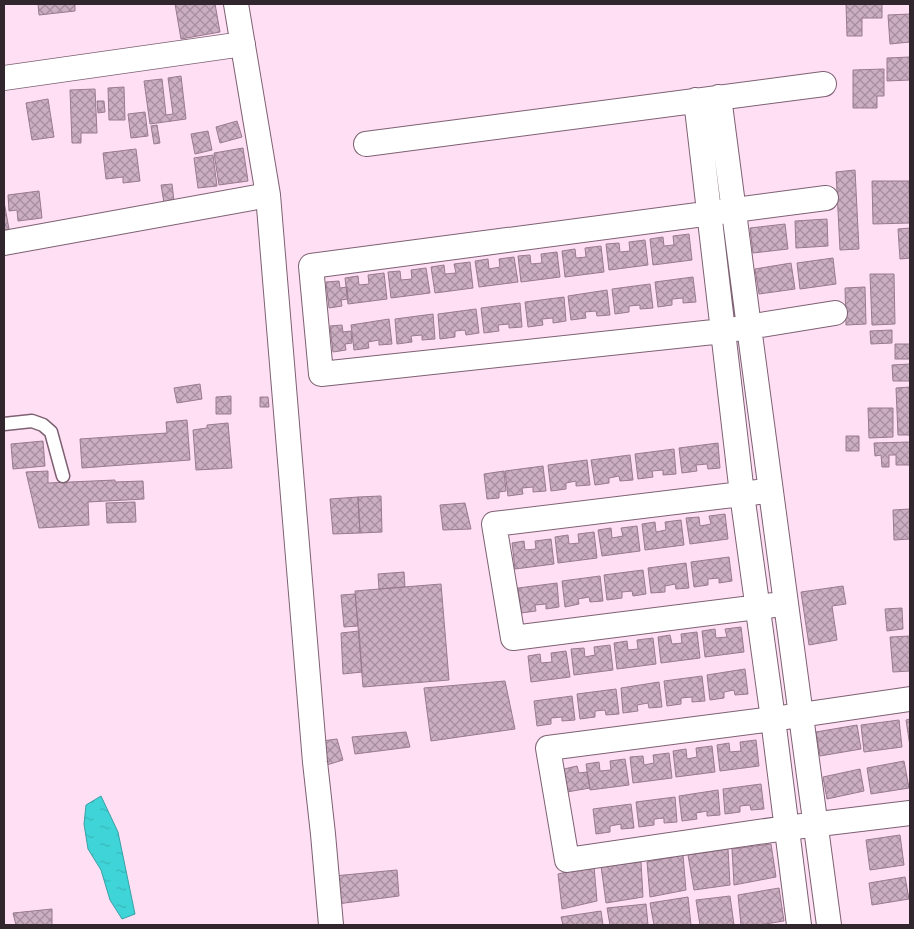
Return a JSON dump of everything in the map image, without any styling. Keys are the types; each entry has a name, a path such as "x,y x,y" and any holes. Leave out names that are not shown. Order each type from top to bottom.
{"street":[{"path":"236,4 268,195 315,762 331,925"},
{"path":"4,78 243,44"},
{"path":"366,144 824,84"},
{"path":"720,97 785,604 829,925"},
{"path":"696,100 742,494 774,719 799,925"},
{"path":"4,243 268,195"},
{"path":"826,198 311,266 322,374 723,331 835,314"},
{"path":"770,490 494,524 512,638 785,604"},
{"path":"910,699 774,719 548,748 567,860 910,812"}],"lane":[{"path":"4,424 32,421 43,425 51,432 63,476"}],"water":[{"path":"101,796 118,832 135,914 122,919 110,900 101,870 88,849 84,824 86,805"}],"building":[{"path":"38,4 75,4 75,11 39,15"},
{"path":"175,4 215,4 220,32 181,39"},
{"path":"846,4 882,4 882,18 862,18 862,36 847,36"},
{"path":"910,14 910,42 890,44 888,15"},
{"path":"910,57 910,80 887,81 887,58"},
{"path":"884,69 884,96 877,96 877,108 853,108 853,70"},
{"path":"181,76 186,119 150,124 144,81 162,79 166,115 173,114 168,78"},
{"path":"124,87 125,120 109,120 108,88"},
{"path":"95,89 97,133 81,133 81,143 72,143 70,90"},
{"path":"48,99 54,137 32,140 26,103"},
{"path":"97,101 104,101 105,112 98,113"},
{"path":"145,112 148,136 131,138 128,114"},
{"path":"237,121 242,137 220,143 216,127"},
{"path":"157,125 160,143 154,144 151,126"},
{"path":"208,131 212,150 195,154 191,134"},
{"path":"243,148 248,181 219,185 214,153"},
{"path":"136,149 140,181 123,183 123,177 106,179 103,153"},
{"path":"213,155 217,186 198,188 194,158"},
{"path":"855,170 859,249 840,250 836,172"},
{"path":"872,181 909,181 910,223 873,224"},
{"path":"172,184 174,201 164,203 161,185"},
{"path":"39,191 42,218 18,221 17,210 9,211 8,195"},
{"path":"4,202 9,229 4,230"},
{"path":"827,219 828,246 796,248 795,221"},
{"path":"785,224 788,249 753,253 750,228"},
{"path":"910,228 910,258 900,259 898,229"},
{"path":"689,234 692,260 653,265 650,239 663,237 664,246 674,245 673,236"},
{"path":"645,240 648,265 609,270 606,244 619,243 620,252 630,251 629,242"},
{"path":"601,246 604,272 565,277 562,251 575,249 576,258 586,257 585,248"},
{"path":"557,252 560,277 521,282 518,256 530,255 531,264 542,263 541,254"},
{"path":"514,257 518,282 479,287 475,261 488,259 489,269 500,267 499,259"},
{"path":"833,258 836,284 800,289 797,263"},
{"path":"470,262 473,288 435,293 431,267 444,265 445,274 456,273 454,264"},
{"path":"791,263 795,289 759,294 755,269"},
{"path":"426,268 430,293 391,298 388,272 400,271 401,280 412,279 411,270"},
{"path":"384,273 387,299 348,304 345,278 358,276 359,285 369,284 368,275"},
{"path":"870,274 894,274 895,324 872,325"},
{"path":"693,277 696,302 683,303 683,298 672,299 672,305 658,307 655,282"},
{"path":"339,281 340,288 347,287 348,299 341,300 342,306 329,308 326,282"},
{"path":"650,284 653,308 640,309 640,305 629,306 629,312 615,314 612,289"},
{"path":"865,287 866,324 846,325 845,288"},
{"path":"607,290 610,315 597,316 596,311 585,312 586,318 571,320 568,296"},
{"path":"564,297 566,321 553,323 553,318 542,319 543,325 528,327 525,302"},
{"path":"520,303 522,327 509,328 509,324 498,325 499,331 484,333 481,308"},
{"path":"476,309 479,333 466,335 465,330 455,331 455,337 440,339 438,314"},
{"path":"433,314 435,339 422,340 422,335 411,336 412,342 397,344 395,319"},
{"path":"389,319 392,344 379,345 379,340 368,342 369,348 354,350 351,325"},
{"path":"342,325 343,332 351,331 352,343 345,344 346,350 333,352 330,326"},
{"path":"892,330 892,343 871,344 870,331"},
{"path":"895,344 910,344 910,359 895,359"},
{"path":"910,364 910,381 893,381 892,365"},
{"path":"200,384 202,399 177,403 174,388"},
{"path":"910,387 910,435 898,435 896,388"},
{"path":"231,396 231,414 216,414 216,397"},
{"path":"260,397 268,397 269,407 260,407"},
{"path":"868,408 893,408 893,437 869,438"},
{"path":"187,420 190,460 82,468 80,439 167,433 166,422"},
{"path":"228,423 232,468 196,470 193,430 207,428 207,425"},
{"path":"846,436 859,436 859,451 846,451"},
{"path":"43,441 45,466 13,469 11,444"},
{"path":"910,442 910,465 896,465 896,455 889,455 889,467 882,467 881,455 875,456 874,443"},
{"path":"718,443 720,468 708,469 707,464 696,465 697,471 682,473 679,448"},
{"path":"674,449 676,474 663,475 663,470 652,471 653,477 638,479 635,454"},
{"path":"630,455 633,480 620,481 619,476 609,478 609,483 595,485 591,460"},
{"path":"587,460 590,485 576,486 576,481 566,483 566,489 551,491 548,465"},
{"path":"543,466 546,491 533,492 533,487 522,488 523,494 508,496 505,471"},
{"path":"48,471 48,483 115,480 115,482 143,481 144,499 88,502 89,525 39,528 26,472"},
{"path":"504,471 506,491 499,492 499,498 487,499 484,474"},
{"path":"381,496 382,532 360,533 358,497"},
{"path":"358,497 360,533 333,534 330,499"},
{"path":"135,502 136,522 107,523 106,503"},
{"path":"465,503 471,529 443,530 440,505"},
{"path":"910,509 910,539 894,540 893,510"},
{"path":"725,514 728,539 690,544 686,518 699,517 700,526 711,524 709,516"},
{"path":"681,520 684,545 645,550 642,524 655,522 656,532 666,530 665,522"},
{"path":"637,526 640,551 602,556 598,530 611,528 612,538 623,536 621,528"},
{"path":"594,532 597,558 558,563 555,537 568,535 569,544 579,543 578,534"},
{"path":"551,539 554,564 515,569 512,543 524,541 525,550 536,549 535,541"},
{"path":"729,557 732,581 719,583 719,578 708,579 708,585 694,587 691,562"},
{"path":"686,563 689,588 676,589 675,584 665,586 665,592 651,593 648,568"},
{"path":"643,570 646,594 633,596 632,591 622,592 622,598 607,600 604,575"},
{"path":"404,572 405,587 379,589 378,574"},
{"path":"600,576 603,601 590,602 589,597 578,599 579,604 565,607 562,581"},
{"path":"557,583 559,607 546,609 546,604 535,605 536,611 521,613 518,588"},
{"path":"441,584 449,680 363,687 355,591"},
{"path":"843,586 846,604 832,606 837,640 809,645 801,592"},
{"path":"355,594 358,626 344,627 341,595"},
{"path":"902,608 903,629 887,631 885,609"},
{"path":"741,627 744,652 705,657 702,631 715,629 716,638 727,637 725,629"},
{"path":"359,631 362,672 343,674 341,633"},
{"path":"697,632 700,658 661,663 658,637 670,635 672,644 682,643 681,634"},
{"path":"910,636 910,671 893,672 890,637"},
{"path":"653,638 656,664 617,669 614,643 627,641 628,650 638,649 637,640"},
{"path":"610,645 613,670 574,675 571,649 584,648 585,657 595,655 594,647"},
{"path":"566,651 570,677 531,682 528,656 540,654 541,663 552,662 551,653"},
{"path":"745,669 748,694 735,695 734,690 724,692 724,698 710,700 707,675"},
{"path":"702,676 705,701 692,702 692,697 681,698 681,704 667,706 664,681"},
{"path":"505,681 515,729 431,741 424,688"},
{"path":"659,682 662,707 649,708 648,703 637,705 638,711 623,713 621,688"},
{"path":"616,689 619,714 606,715 605,710 595,711 595,717 580,719 577,694"},
{"path":"572,696 575,720 562,721 562,717 551,718 551,724 537,726 534,701"},
{"path":"910,719 910,746 906,720"},
{"path":"899,720 902,747 864,752 861,725"},
{"path":"857,725 861,749 820,756 816,732"},
{"path":"406,732 410,747 355,754 352,737"},
{"path":"337,739 343,760 320,767 322,741"},
{"path":"756,740 759,766 720,771 717,745 729,743 730,752 741,751 740,742"},
{"path":"712,746 715,772 676,777 673,751 686,749 687,759 697,757 696,748"},
{"path":"669,753 672,778 633,783 630,757 643,756 644,765 654,763 653,755"},
{"path":"625,759 629,785 590,790 586,764 599,762 600,771 611,770 610,761"},
{"path":"904,761 909,788 871,794 867,768"},
{"path":"577,766 579,773 587,772 590,788 567,792 564,769"},
{"path":"860,769 864,791 827,799 823,777"},
{"path":"761,784 764,809 751,810 750,805 740,806 740,812 725,814 723,789"},
{"path":"718,790 720,815 707,816 707,811 696,813 697,819 682,821 679,796"},
{"path":"675,797 677,822 664,823 664,818 654,819 654,825 639,827 636,802"},
{"path":"631,804 634,828 621,829 621,824 610,826 610,832 596,834 593,809"},
{"path":"900,835 904,865 870,870 866,840"},
{"path":"771,844 776,877 734,885 732,849"},
{"path":"728,849 730,885 694,890 688,855"},
{"path":"683,855 686,890 650,897 647,862"},
{"path":"641,862 643,897 606,903 601,866"},
{"path":"594,866 597,901 562,909 558,874"},
{"path":"397,870 399,896 337,904 334,876"},
{"path":"905,877 909,899 872,905 869,883"},
{"path":"779,888 784,921 759,925 741,925 738,895"},
{"path":"730,896 734,925 700,925 696,900"},
{"path":"688,897 691,925 654,925 650,903"},
{"path":"646,904 648,925 610,925 607,908"},
{"path":"52,909 52,925 16,925 13,913"},
{"path":"601,911 603,925 563,925 561,917"}]}
